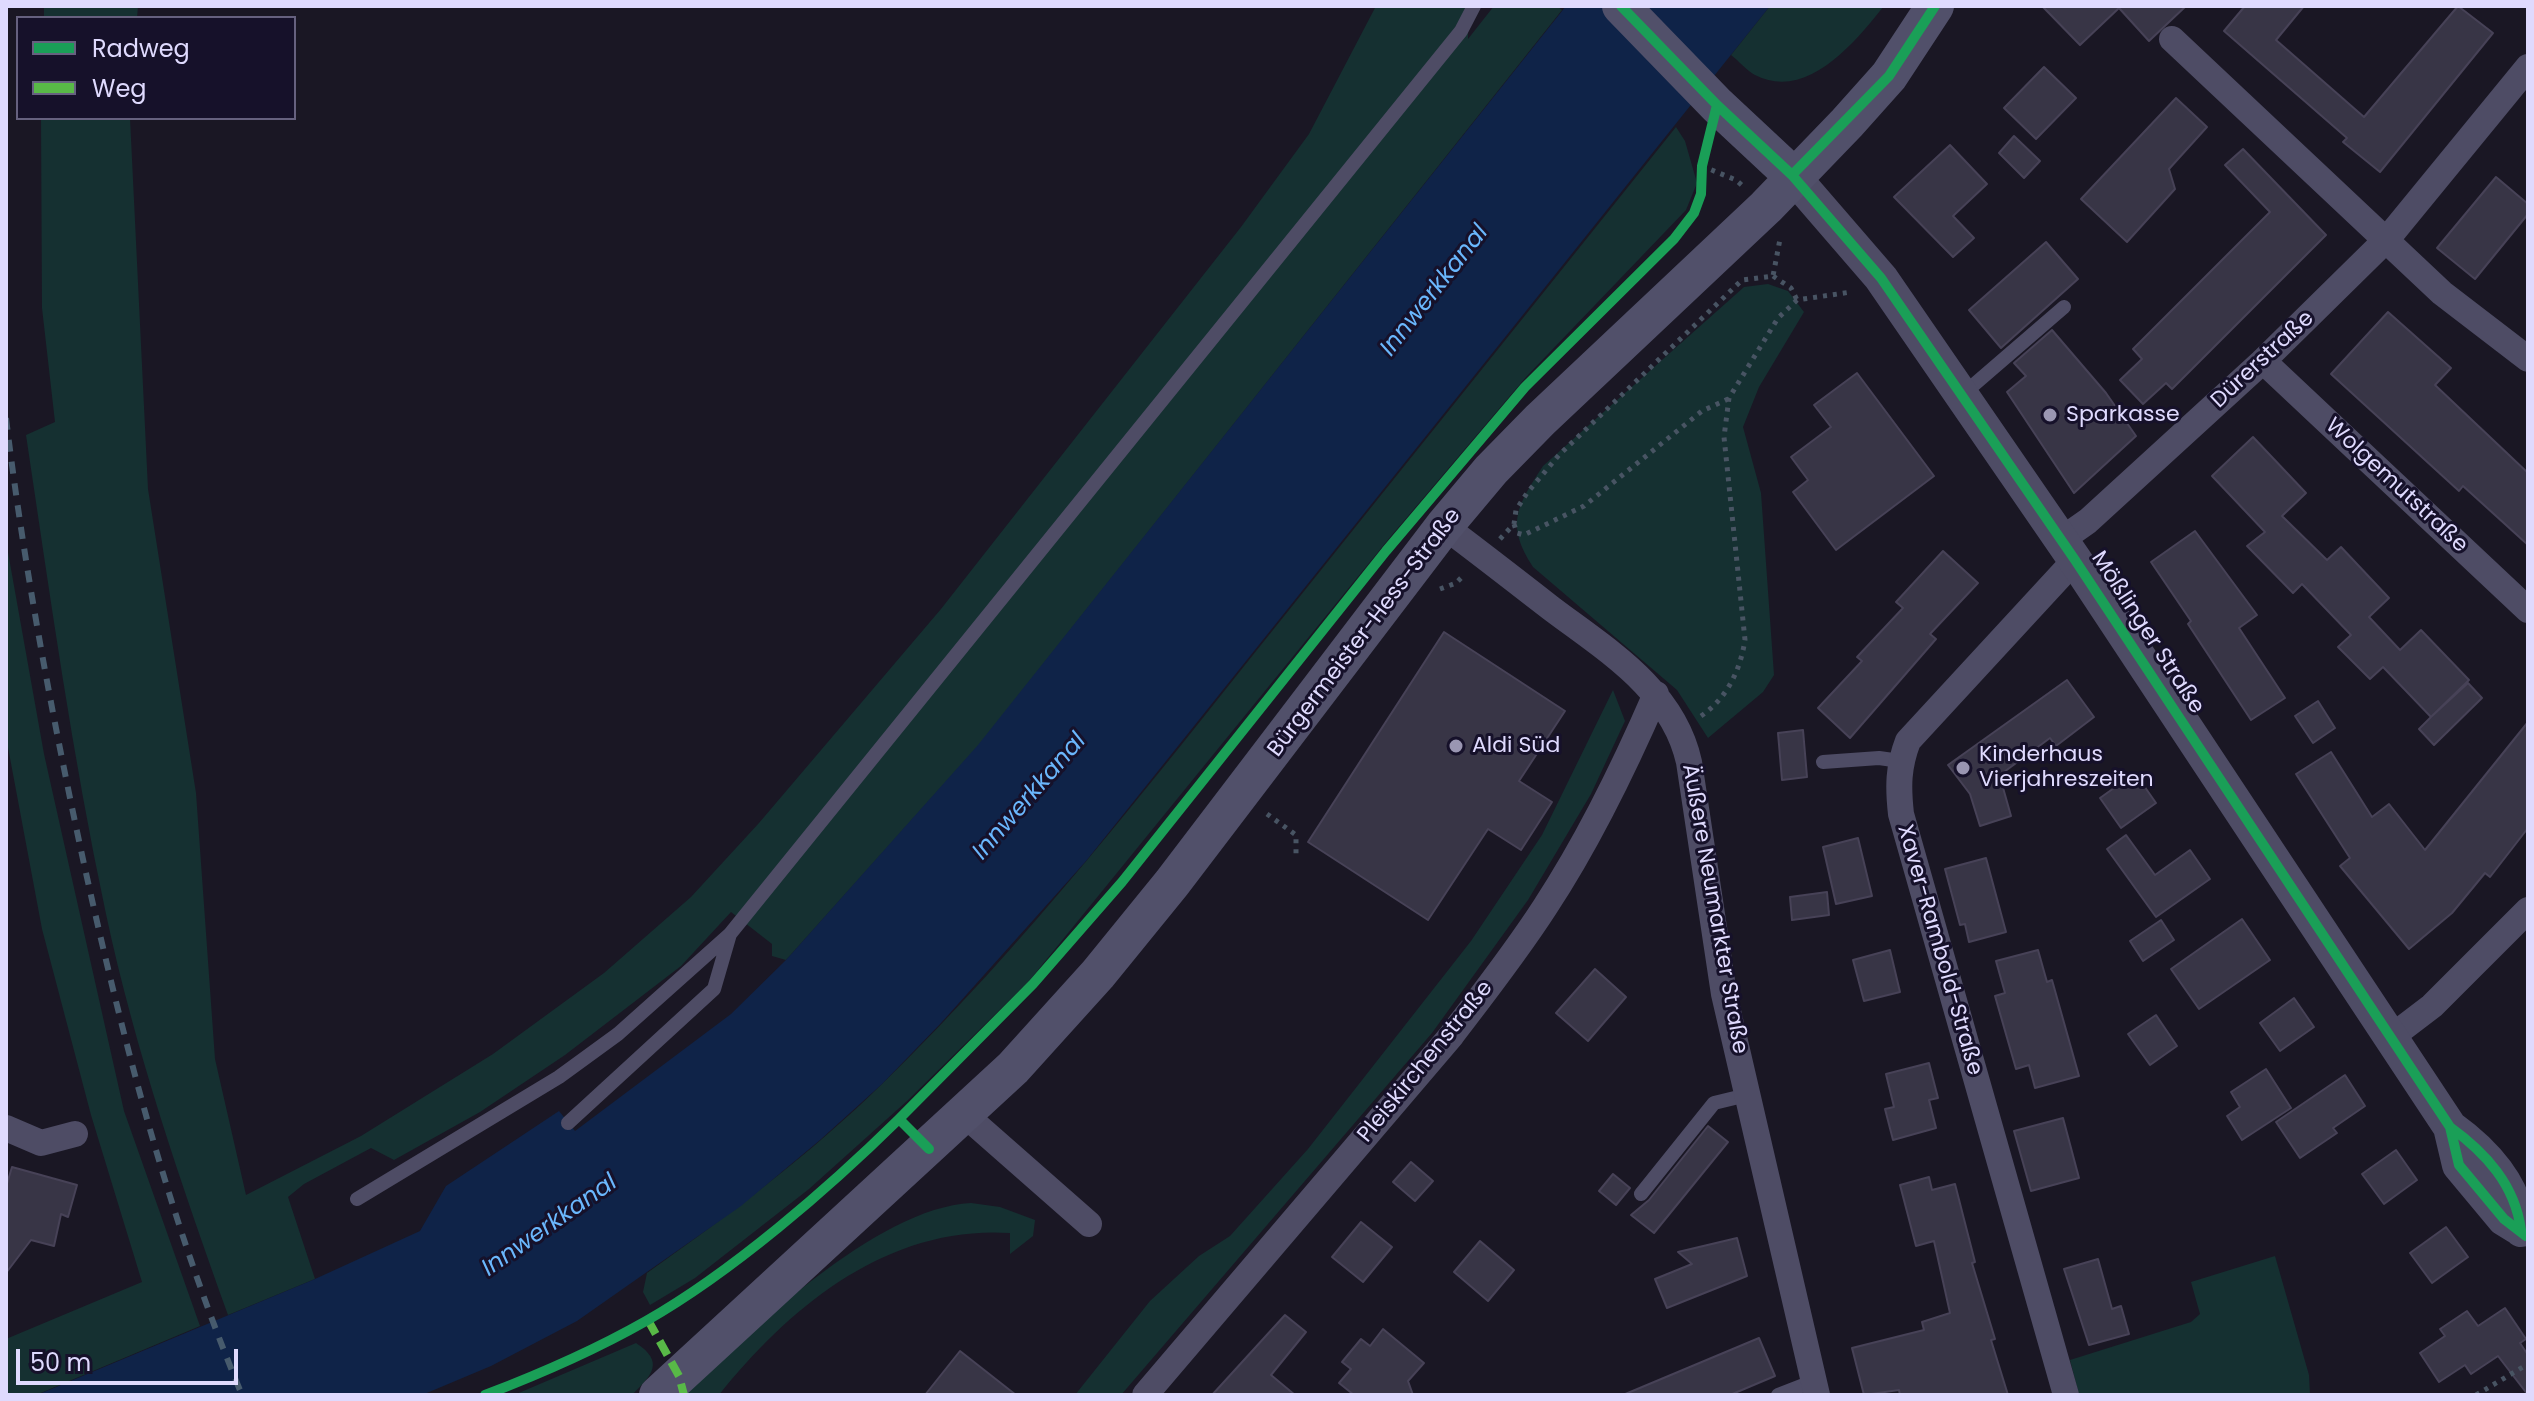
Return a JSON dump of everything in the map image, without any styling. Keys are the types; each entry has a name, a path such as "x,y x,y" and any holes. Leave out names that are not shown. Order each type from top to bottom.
{"main road":[{"path":"1621,6 1717,105 1802,186"},
{"name":"Bürgermeister-Hess-Straße","path":"658,1395 965,1115 1024,1057 1154,906 1444,526 1491,470 1766,207 1802,186 1889,76 1935,6"}],"street":[{"path":"2172,39 2388,238 2442,293 2528,359"},
{"name":"Dürerstraße","path":"2068,550 2088,521 2263,361 2388,238 2528,67"},
{"name":"Mößlinger Straße","path":"1802,186 1881,278 2068,550 2450,1127 2459,1165 2504,1219 2525,1235"},
{"name":"Wolgemutstraße","path":"2263,361 2528,610"},
{"name":"Äußere Neumarkter Straße","path":"1444,526 1620,660 1656,694 1680,731 1689,762 1724,994 1816,1388"},
{"name":"Xaver-Rambold-Straße","path":"2066,1395 1901,814 1898,786 1900,761 1908,741 2068,550"},
{"name":"Pleiskirchenstraße","path":"1145,1395 1451,1036 1496,976 1545,908 1577,854 1612,792 1656,694"},
{"path":"2390,1038 2432,1006 2528,910"},
{"path":"965,1115 1089,1224"},
{"path":"6,1128 41,1143 75,1134"}],"lane":[{"path":"357,1199 559,1077 618,1034 730,934 1461,31 1474,6"},
{"path":"1962,395 2064,307"},
{"path":"1823,762 1879,758 1900,761"},
{"path":"568,1123 714,989 730,934"},
{"path":"1641,1194 1714,1103 1747,1095"},
{"path":"1778,1395 1816,1388"}],"path":[{"path":"1773,276 1782,229 1802,186"},
{"path":"1729,398 1702,411 1584,506 1524,535 1517,533 1514,524 1516,510 1559,455 1742,280 1773,276 1791,288 1797,300"},
{"path":"1680,731 1709,711 1729,688 1741,665 1745,640 1724,437 1729,398 1778,318 1797,300 1844,295 1881,278"},
{"path":"1428,595 1456,583 1514,524"},
{"path":"1263,811 1296,835 1296,856"},
{"path":"2476,1395 2528,1364"}],"green space":[{"path":"44,6 138,6 137,16 44,16"},
{"path":"1376,6 1468,6 1468,39 1494,6 1557,6 1562,10 979,745 786,960 772,956 772,944 731,912 681,966 565,1055 480,1112 394,1160 371,1148 304,1184 288,1197 315,1279 228,1315 176,1166 131,1016 106,914 62,675 26,435 55,422 42,308 41,120 130,120 148,489 196,793 215,1059 246,1195 361,1136 493,1054 604,973 691,897 759,823 941,609 1241,227 1309,134"},
{"path":"1770,6 1884,6 1845,50 1828,64 1793,81 1774,81 1755,75 1731,55"},
{"path":"1676,127 1685,141 1697,183 1686,210 1526,377 1391,536 1029,981 907,1101 809,1189 695,1278 650,1305 643,1292 647,1273 769,1182 856,1109 936,1030 1037,919 1180,747"},
{"path":"1768,284 1788,291 1804,312 1759,387 1743,427 1761,493 1774,675 1763,692 1708,738 1677,690 1533,567 1519,539 1518,515 1543,466 1744,287"},
{"path":"6,541 44,754 124,1111 200,1326 36,1395 6,1395 6,1339 142,1282 91,1115 42,929 7,742"},
{"path":"1613,690 1625,721 1591,794 1528,900 1432,1033 1121,1395 1075,1395 1150,1301 1199,1256 1230,1236 1308,1149 1471,941 1542,835"},
{"path":"971,1203 1000,1207 1035,1220 1033,1236 1010,1254 1010,1233 966,1234 924,1242 884,1257 846,1277 811,1302 747,1362 719,1395 681,1395 778,1308 856,1249 895,1226 934,1210"},
{"path":"2275,1256 2309,1375 2310,1395 2079,1395 2070,1360 2191,1322 2200,1314 2191,1282"},
{"path":"636,1343 653,1363 650,1375 632,1395 514,1395"}],"water":[{"name":"Innwerkkanal","path":"1566,6 1770,6 1086,861 882,1084 741,1206 577,1321 491,1366 422,1395 37,1395 315,1279 420,1231 446,1186 559,1111 575,1131 731,1014 786,960 978,745"}],"building":[{"path":"2042,6 2186,6 2149,41 2119,8 2080,45"},
{"path":"2245,6 2304,6 2276,40 2364,117 2458,6 2493,33 2380,172 2343,142 2347,138 2224,31"},
{"path":"2044,67 2076,98 2036,139 2004,108"},
{"path":"2176,98 2207,127 2169,169 2175,189 2127,242 2081,199"},
{"path":"2014,136 2040,161 2024,178 1999,153"},
{"path":"1950,145 1987,184 1953,216 1974,238 1953,257 1894,197"},
{"path":"2243,149 2326,235 2172,389 2166,383 2143,404 2120,380 2142,359 2133,349 2270,212 2225,165"},
{"path":"2496,177 2528,204 2528,214 2475,279 2437,248"},
{"path":"2046,242 2078,279 2001,348 1969,310"},
{"path":"2388,312 2451,368 2435,385 2528,473 2528,545 2463,486 2459,491 2331,374"},
{"path":"2052,330 2106,393 2136,436 2074,493 2007,392 2026,376 2014,363"},
{"path":"1857,373 1934,476 1836,550 1793,492 1808,480 1791,457 1831,427 1814,405"},
{"path":"2253,437 2306,493 2282,516 2327,560 2341,547 2389,598 2369,617 2400,650 2421,630 2469,680 2432,716 2468,683 2482,698 2434,745 2419,729 2431,717 2383,667 2370,679 2338,647 2351,635 2302,584 2293,593 2247,546 2265,532 2212,476"},
{"path":"2195,531 2257,615 2239,628 2285,698 2251,720 2151,562"},
{"path":"1943,551 1978,583 1930,634 1936,639 1850,738 1818,708 1862,661 1857,657 1903,608 1896,602"},
{"name":"Aldi Süd","path":"1444,632 1565,711 1519,781 1552,802 1521,850 1488,829 1428,920 1308,842"},
{"path":"2067,680 2094,717 2056,746 2050,738 2004,772 2000,777 2011,816 1980,826 1970,794 1948,765"},
{"path":"2318,701 2335,728 2313,743 2295,716"},
{"path":"2528,722 2528,828 2490,877 2485,873 2452,913 2409,949 2340,866 2350,858 2296,774 2331,752 2372,817 2389,804 2425,850"},
{"path":"1803,730 1807,777 1782,780 1778,733"},
{"path":"2135,773 2156,803 2121,828 2100,798"},
{"path":"2126,835 2155,875 2190,850 2210,879 2156,917 2107,849"},
{"path":"1858,838 1872,896 1836,904 1823,847"},
{"path":"1986,858 2006,932 1969,942 1965,924 1960,925 1945,869"},
{"path":"1827,892 1829,915 1792,920 1790,897"},
{"path":"2242,919 2270,960 2199,1009 2171,969"},
{"path":"2161,920 2174,940 2143,961 2130,941"},
{"path":"1890,950 1900,992 1864,1001 1853,960"},
{"path":"2038,950 2047,982 2052,980 2079,1076 2035,1088 2029,1065 2016,1069 1995,996 2005,993 1996,961"},
{"path":"1595,969 1626,997 1588,1041 1556,1013"},
{"path":"2294,998 2314,1027 2280,1051 2260,1023"},
{"path":"2156,1015 2177,1046 2150,1065 2128,1034"},
{"path":"1929,1063 1938,1098 1929,1100 1936,1128 1893,1140 1885,1109 1894,1107 1886,1074"},
{"path":"2266,1069 2291,1108 2242,1140 2227,1116 2240,1107 2231,1092"},
{"path":"2345,1075 2365,1106 2333,1128 2337,1133 2300,1158 2276,1122"},
{"path":"2063,1118 2079,1178 2031,1191 2014,1131"},
{"path":"1708,1126 1728,1142 1654,1233 1631,1215 1649,1200"},
{"path":"2396,1150 2417,1180 2384,1204 2362,1174"},
{"path":"1411,1162 1433,1181 1415,1201 1393,1182"},
{"path":"12,1167 77,1185 68,1217 61,1214 54,1246 31,1240 6,1273 6,1187"},
{"path":"1613,1174 1630,1188 1616,1205 1599,1191"},
{"path":"1929,1177 1932,1190 1955,1184 1975,1262 1972,1263 1995,1339 1991,1340 2008,1395 1900,1395 1899,1390 1864,1395 1852,1348 1924,1330 1922,1322 1950,1313 1934,1241 1916,1246 1900,1185"},
{"path":"1361,1222 1392,1247 1363,1282 1332,1257"},
{"path":"2446,1227 2468,1257 2432,1283 2410,1253"},
{"path":"1737,1238 1747,1276 1667,1308 1655,1279 1692,1264 1678,1252"},
{"path":"1480,1241 1514,1270 1488,1301 1454,1272"},
{"path":"2098,1259 2112,1309 2121,1306 2129,1334 2089,1345 2064,1269"},
{"path":"2505,1308 2526,1339 2520,1343 2528,1355 2528,1395 2498,1356 2471,1374 2465,1365 2439,1382 2420,1353 2445,1336 2440,1329 2467,1311 2478,1326"},
{"path":"1285,1315 1306,1332 1271,1375 1295,1395 1212,1395"},
{"path":"1383,1329 1424,1363 1408,1381 1413,1395 1354,1395 1339,1383 1351,1369 1342,1362 1361,1339 1370,1346"},
{"path":"1759,1338 1775,1376 1730,1395 1623,1395"},
{"path":"960,1351 1016,1395 925,1395"}],"railway":[{"path":"6,418 21,530 50,697 115,999 171,1199 242,1395"}],"marked path":[{"path":"648,1320 679,1376 684,1395"}],"cycle path":[{"path":"1621,6 1717,105 1792,175 1881,278 2075,560 2450,1127 2497,1171 2512,1199 2521,1230"},
{"path":"1792,175 1889,76 1935,6"},
{"path":"929,1149 899,1119 1033,984 1122,882 1386,551 1525,387 1674,239 1694,213 1701,194 1702,166 1717,105"},
{"path":"485,1395 587,1352 679,1301 778,1228 899,1119"},
{"path":"2450,1127 2459,1165 2504,1219 2526,1236"}],"place":[{"name":"Sparkasse","path":"2050,415"},
{"name":"Aldi Süd","path":"1456,746"},
{"name":"Kinderhaus Vierjahreszeiten","path":"1963,768"}]}
